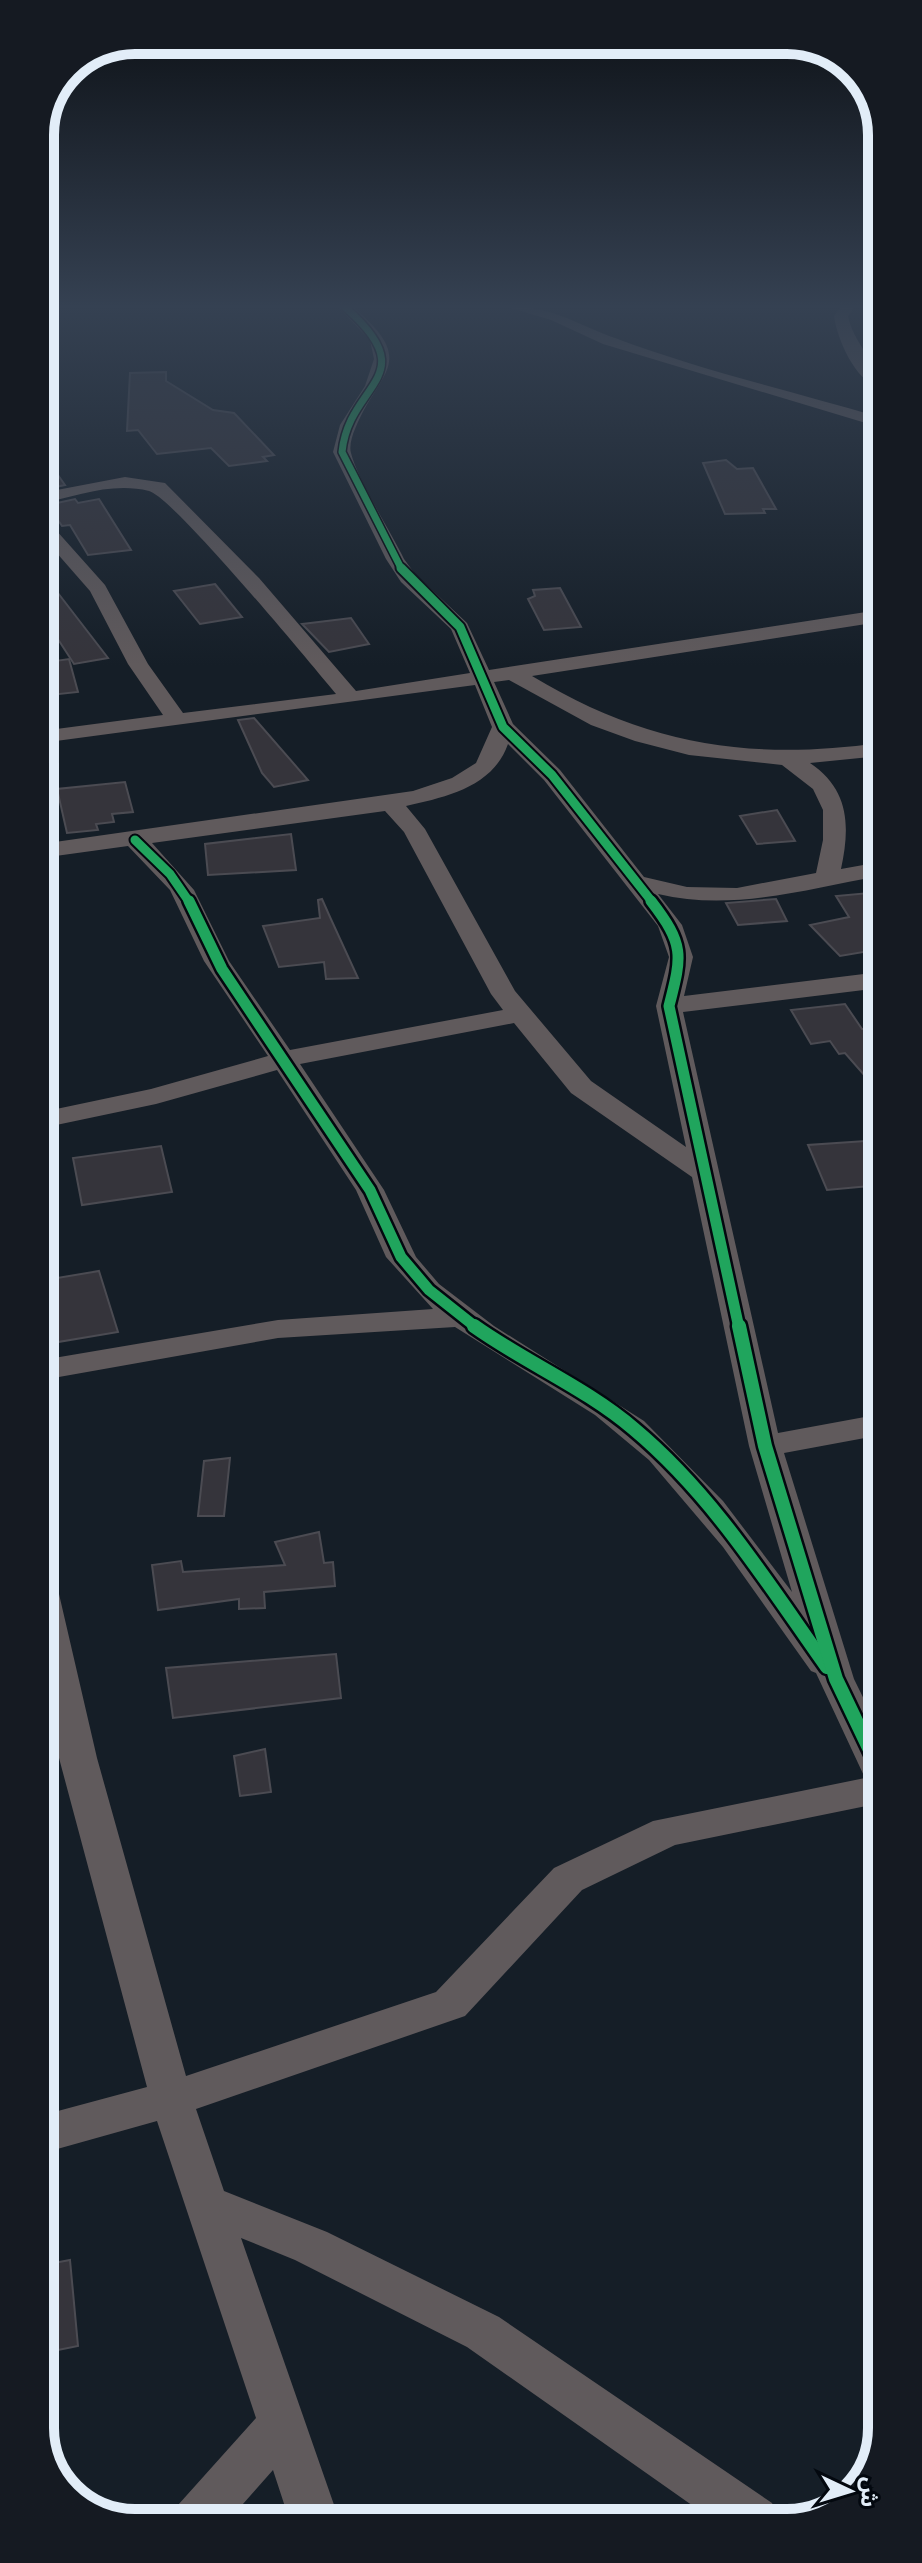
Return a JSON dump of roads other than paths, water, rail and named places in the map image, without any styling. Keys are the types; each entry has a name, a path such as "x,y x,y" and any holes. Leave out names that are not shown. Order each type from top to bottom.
{"street":[{"path":"348,428 341,440 342,452 395,559 408,578 460,627 503,727 552,775 670,925 681,957 669,1006 765,1446 836,1679 868,1746"},
{"path":"54,494 125,482 159,487 252,582 351,698"},
{"path":"54,539 98,589 138,664 177,720"},
{"path":"54,735 351,698 868,618"},
{"path":"513,673 557,703 675,746 737,758 790,760 868,750"},
{"path":"54,849 391,803 427,794 471,776 491,758 503,727"},
{"path":"790,760 815,775 835,802 838,829 827,878"},
{"path":"391,803 414,829 504,994 581,1087 706,1174"},
{"path":"135,840 162,864 186,895 220,966 282,1060 334,1129 373,1194 407,1266 460,1317 568,1383 633,1428 687,1482 836,1679"},
{"path":"637,882 687,894 737,895 868,871"},
{"path":"669,1006 868,981"},
{"path":"54,1117 156,1096 282,1060 521,1014"},
{"path":"54,1368 278,1329 460,1317"},
{"path":"765,1446 868,1426"},
{"path":"54,1649 78,1758 171,2099 310,2509"},
{"path":"54,2131 171,2099 450,2004 501,1954 568,1879 667,1832 868,1792"},
{"path":"204,2203 311,2246 483,2332 739,2509"},
{"path":"207,2509 281,2425"}]}
